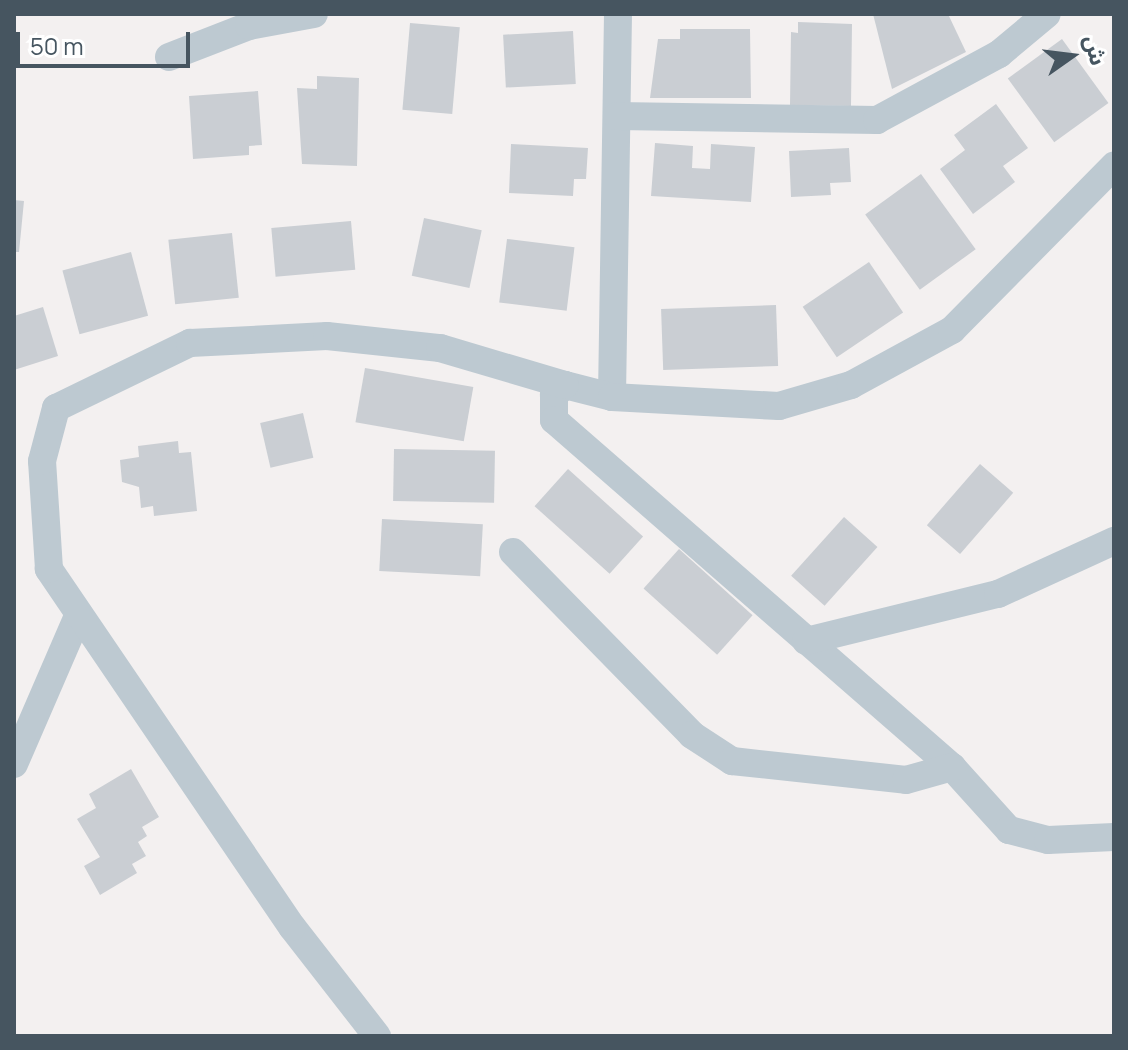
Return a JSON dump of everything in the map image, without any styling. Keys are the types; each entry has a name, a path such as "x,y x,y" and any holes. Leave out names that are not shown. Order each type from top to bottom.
{"street":[{"path":"169,57 249,26 314,14"},
{"path":"612,397 618,14"},
{"path":"617,116 877,120 999,54 1047,14"},
{"path":"377,1036 292,927 49,569 42,461 56,408 95,383 190,343 327,336 440,348 612,397 779,406 851,385 952,330 1114,166"},
{"path":"565,385 554,395 554,420 952,767 1009,830 1048,840 1114,837"},
{"path":"806,641 998,594 1114,541"},
{"path":"513,552 692,735 732,761 906,780 952,767"},
{"path":"14,764 79,614"}],"building":[{"path":"873,14 948,14 966,52 892,89"},
{"path":"798,22 852,24 851,106 790,105 791,32 798,33"},
{"path":"410,23 460,27 452,114 402,110"},
{"path":"680,29 750,29 751,98 650,98 658,39 680,39"},
{"path":"573,31 576,84 506,88 503,35"},
{"path":"1062,39 1108,103 1054,142 1008,78"},
{"path":"317,76 359,78 357,166 302,164 297,88 317,89"},
{"path":"258,91 262,145 249,146 249,155 193,159 189,96"},
{"path":"996,104 1028,148 1003,166 1015,182 973,214 940,169 965,150 954,135"},
{"path":"655,143 693,146 692,168 710,169 711,144 755,147 751,202 651,196"},
{"path":"511,144 588,148 586,179 574,179 573,196 509,193"},
{"path":"849,148 851,182 830,183 831,195 791,197 789,151"},
{"path":"921,174 976,249 920,290 865,215"},
{"path":"14,200 24,201 19,252 14,252"},
{"path":"424,218 482,230 469,288 412,276"},
{"path":"351,221 355,270 276,277 271,228"},
{"path":"232,233 239,298 175,304 168,240"},
{"path":"507,239 574,247 567,311 499,303"},
{"path":"131,252 148,316 80,334 62,270"},
{"path":"869,262 903,313 837,357 803,307"},
{"path":"776,305 778,366 663,370 661,309"},
{"path":"43,307 58,356 14,370 14,316"},
{"path":"365,368 473,387 464,441 355,422"},
{"path":"303,413 313,458 270,468 260,423"},
{"path":"178,441 179,453 191,452 197,511 154,516 153,506 141,508 139,487 122,482 120,460 139,457 138,446"},
{"path":"394,449 495,451 494,503 393,501"},
{"path":"980,464 1013,493 960,554 927,525"},
{"path":"568,469 643,537 610,574 535,506"},
{"path":"844,517 877,547 825,606 791,576"},
{"path":"382,519 483,524 480,576 379,571"},
{"path":"679,549 753,615 717,655 644,588"},
{"path":"131,769 159,817 142,827 147,836 138,842 146,856 132,864 137,873 100,895 84,866 100,857 77,819 96,808 89,794"}]}
